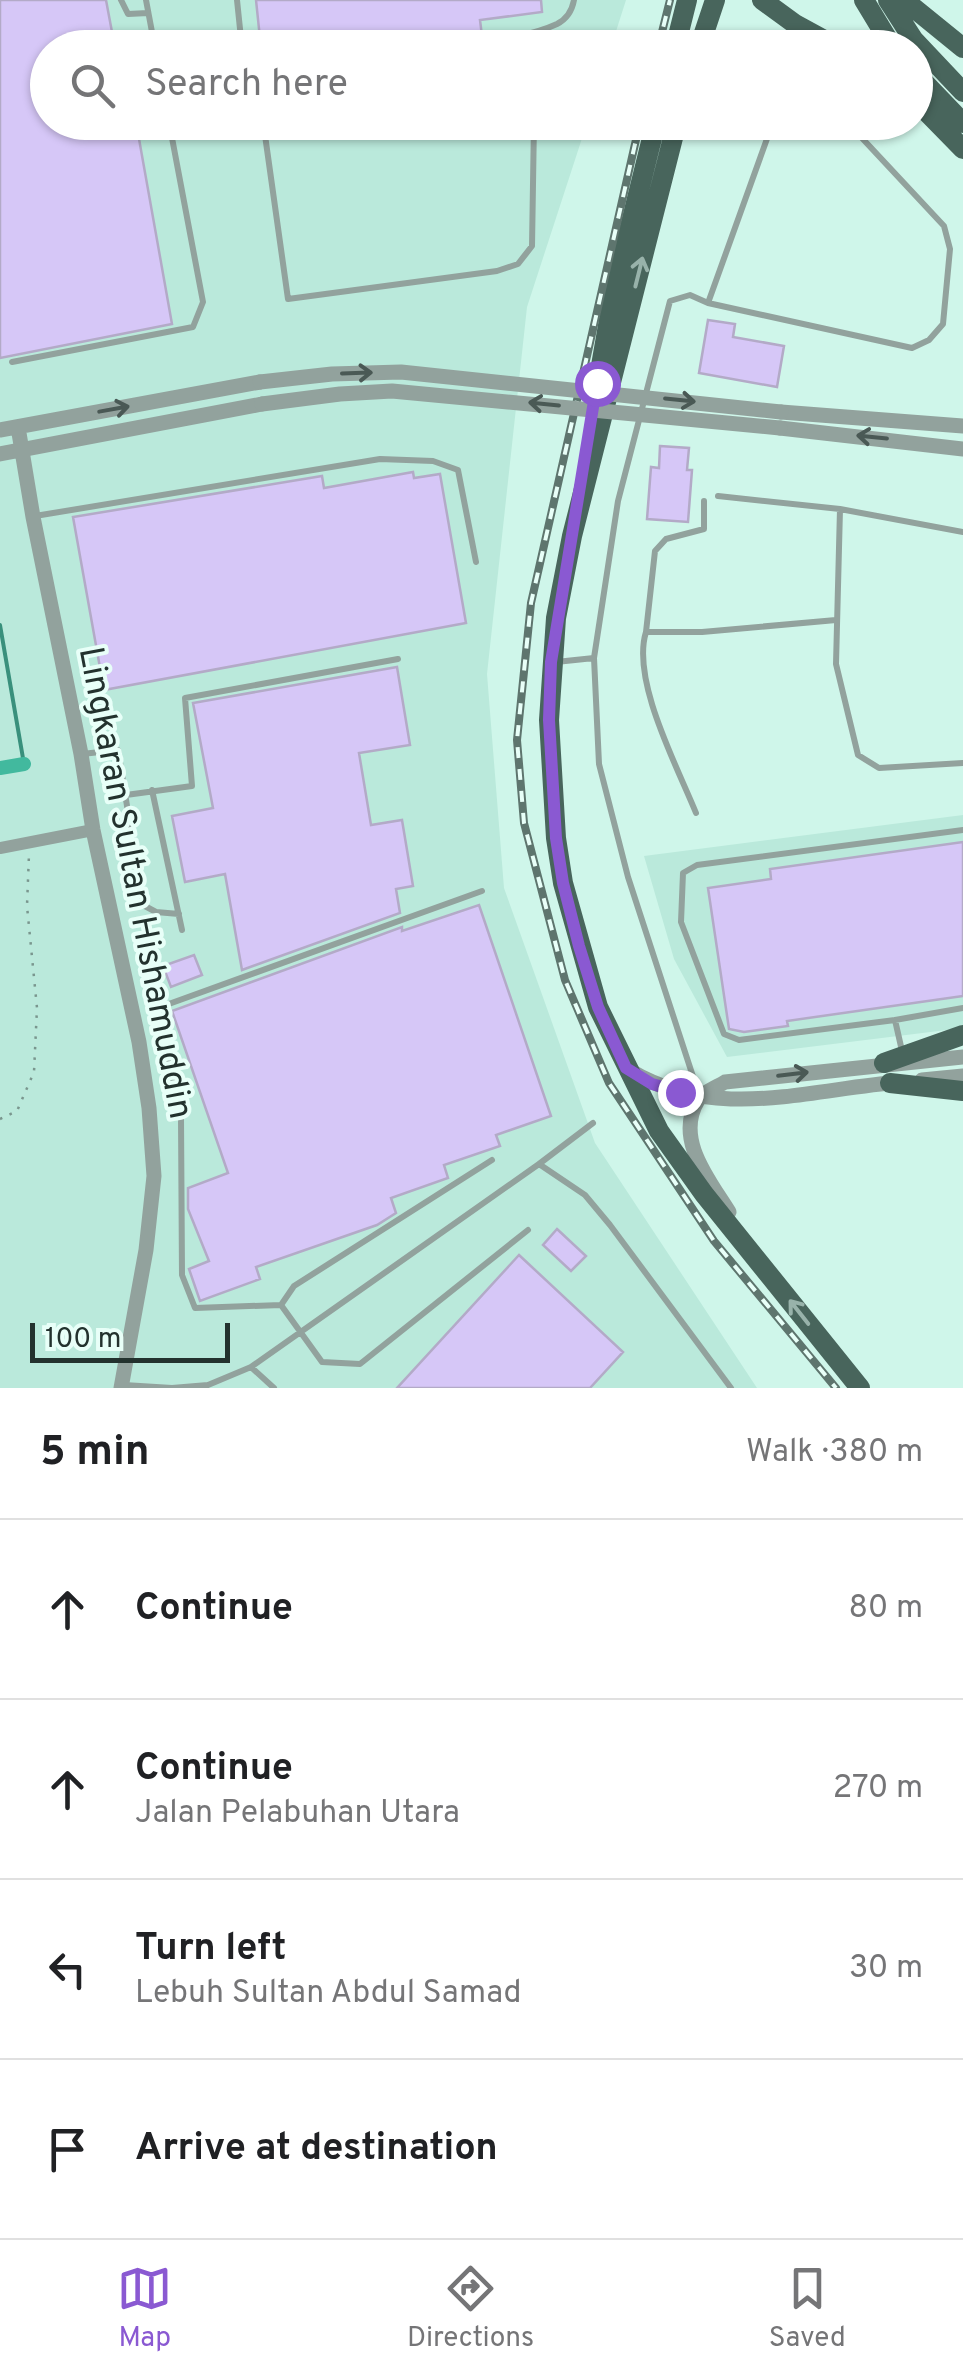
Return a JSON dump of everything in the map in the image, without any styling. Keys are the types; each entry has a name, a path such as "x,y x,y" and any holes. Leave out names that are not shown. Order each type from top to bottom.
{"main road":[{"path":"680,30 687,0"},
{"path":"704,30 715,0"},
{"path":"762,0 805,30"},
{"path":"864,0 882,30"},
{"path":"888,0 908,30"},
{"path":"904,0 963,47"},
{"path":"928,0 963,47"},
{"path":"933,60 963,92"},
{"path":"933,92 963,123"},
{"path":"933,119 963,150"},
{"path":"652,140 607,324 551,662 550,738 563,883 598,1007 659,1132 860,1388"},
{"path":"572,536 672,140"},
{"path":"892,1068 963,1035"},
{"path":"892,1068 963,1091"}],"street":[{"path":"0,430 260,382 402,372 781,420 963,449"},
{"path":"0,454 262,404 392,391 781,420 963,426"},
{"name":"Lingkaran Sultan Hishamuddin","path":"18,427 149,1108 154,1176 146,1250 122,1386"},
{"path":"0,848 93,830"},
{"path":"757,1259 694,1156 691,1135 700,1097 725,1082 892,1068 963,1057"},
{"path":"626,1068 652,1084 700,1097"},
{"path":"892,1068 963,1076"}],"lane":[{"path":"121,0 128,14 148,13"},
{"path":"146,0 151,30"},
{"path":"236,0 240,30"},
{"path":"533,30 558,24 572,12 574,0"},
{"path":"12,362 193,327 204,302 173,140"},
{"path":"266,140 288,299 497,271 518,264 532,246 534,140"},
{"path":"708,303 766,140"},
{"path":"700,1097 628,877 599,764 594,658 618,501 670,302 690,294 708,303 912,348 929,340 943,324 950,249 944,226 864,140"},
{"path":"33,516 380,460 433,460 458,470 476,562"},
{"path":"718,496 840,509 963,532"},
{"path":"696,813 655,712 640,650 646,632 654,551 666,539 704,528 704,501"},
{"path":"840,509 836,664 858,755 879,768 963,763"},
{"path":"646,632 702,632 836,620"},
{"path":"551,662 594,658"},
{"path":"126,795 192,786 186,698 398,659"},
{"path":"81,754 118,750 143,904 156,912 179,914"},
{"path":"152,790 182,930"},
{"path":"963,830 697,865 683,873 680,922 724,1034 739,1040 963,1008"},
{"path":"281,1305 195,1308 182,1275 180,1118 160,1024 166,1006 482,892"},
{"path":"892,1068 895,1020"},
{"path":"122,1386 208,1385 251,1367 593,1123"},
{"path":"281,1305 294,1286 492,1160"},
{"path":"539,1164 584,1195 610,1225 731,1388"},
{"path":"281,1305 322,1362 360,1364 528,1230"},
{"path":"251,1367 274,1388"}],"path":[{"path":"0,1118 16,1111 34,1072 36,1008 27,906 30,842"}],"shaded area":[{"path":"0,0 626,0 616,30 30,30 30,140 581,140 527,307 487,674 504,888 595,1143 757,1388 0,1388"},
{"path":"963,815 963,1028 727,1057 674,959 644,856"}],"building":[{"path":"0,0 106,0 112,30 30,30 30,140 139,140 172,324 0,358"},
{"path":"256,0 541,0 542,12 480,20 481,30 259,30"},
{"path":"708,320 735,324 733,337 784,346 777,387 699,373"},
{"path":"660,446 689,448 687,470 692,470 688,522 647,519 651,467 659,468"},
{"path":"413,472 414,478 440,474 466,623 104,690 73,517 322,476 324,488"},
{"path":"397,667 410,745 359,753 371,825 402,820 413,886 396,889 400,913 242,970 225,874 185,882 172,816 213,808 193,703"},
{"path":"963,842 963,996 787,1021 788,1026 744,1032 729,1029 708,888 771,879 770,869"},
{"path":"479,905 551,1116 496,1135 500,1146 444,1165 448,1178 391,1198 396,1213 377,1225 256,1267 260,1279 200,1301 189,1269 209,1261 188,1209 188,1188 228,1173 172,1011 402,927 402,931"},
{"path":"194,955 202,975 171,987 163,966"},
{"path":"557,1229 586,1256 571,1271 543,1245"},
{"path":"519,1255 623,1352 590,1388 397,1388"}],"waterway":[{"path":"0,625 24,764"},
{"path":"0,768 24,764"}],"railway":[{"path":"662,30 670,0"},
{"path":"636,140 531,603 517,740 524,823 565,980 609,1083 714,1241 836,1388"}],"route":[{"path":"597,383 551,662 549,720 556,838 579,946 598,1007 626,1068 652,1084 680,1092"}]}
